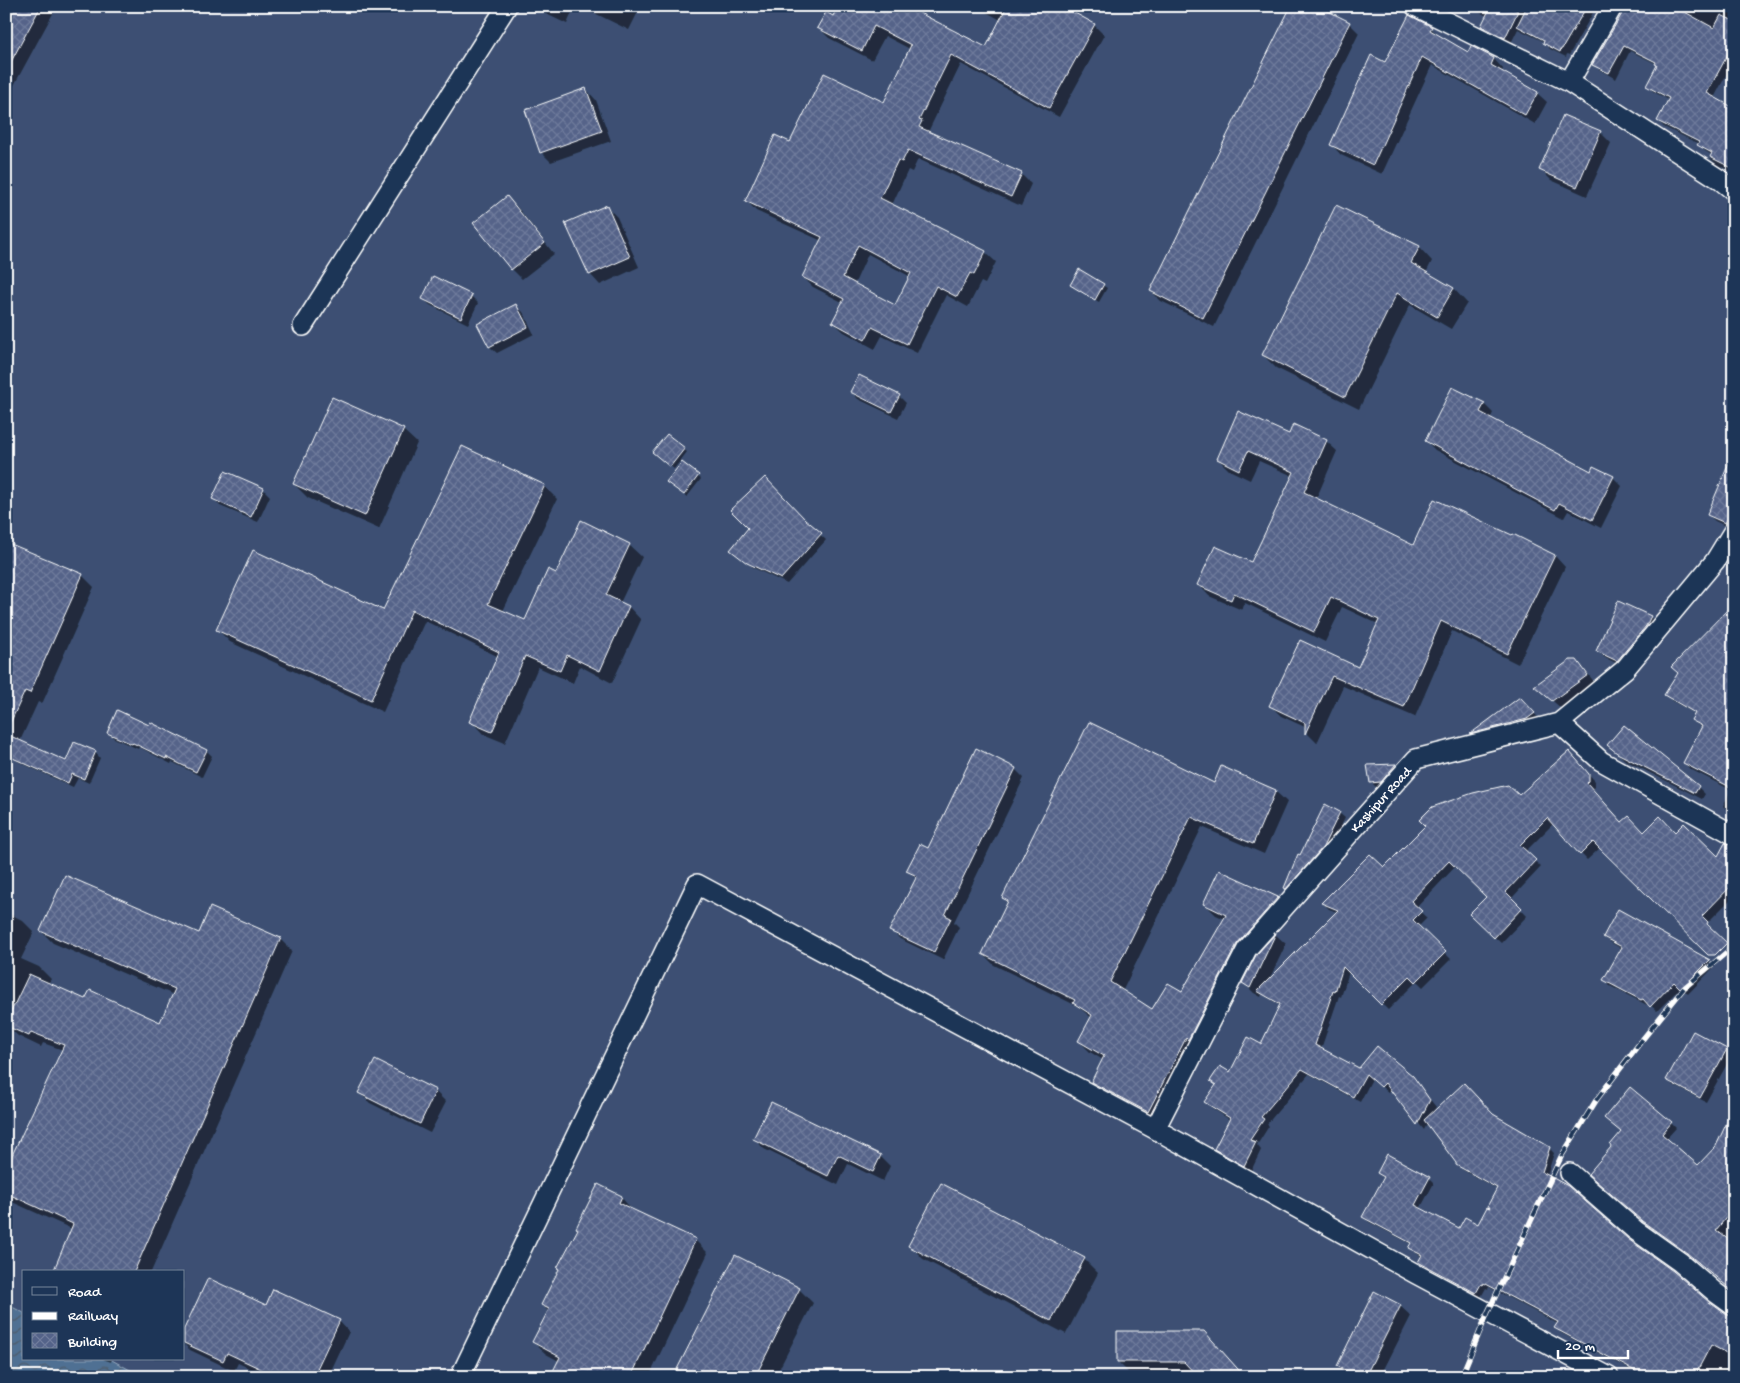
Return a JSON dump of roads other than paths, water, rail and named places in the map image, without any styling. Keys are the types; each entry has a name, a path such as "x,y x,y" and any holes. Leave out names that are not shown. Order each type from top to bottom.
{"street":[{"path":"302,326 507,6"},
{"path":"1415,6 1569,82 1719,179 1734,191"},
{"path":"1569,82 1613,6"},
{"name":"Kashipur Road","path":"1155,1129 1247,948 1416,759 1559,724 1625,669 1715,561 1734,530"},
{"path":"1559,724 1601,761 1734,835"},
{"path":"460,1377 697,884 1155,1129 1416,1274 1609,1377"},
{"path":"1570,1174 1635,1230 1680,1262 1734,1306"}],"water":[{"path":"6,1304 22,1312 22,1360 112,1360 143,1377 6,1377"}],"railway":[{"path":"1461,1377 1488,1312 1561,1157 1597,1099 1684,988 1734,946"}]}
